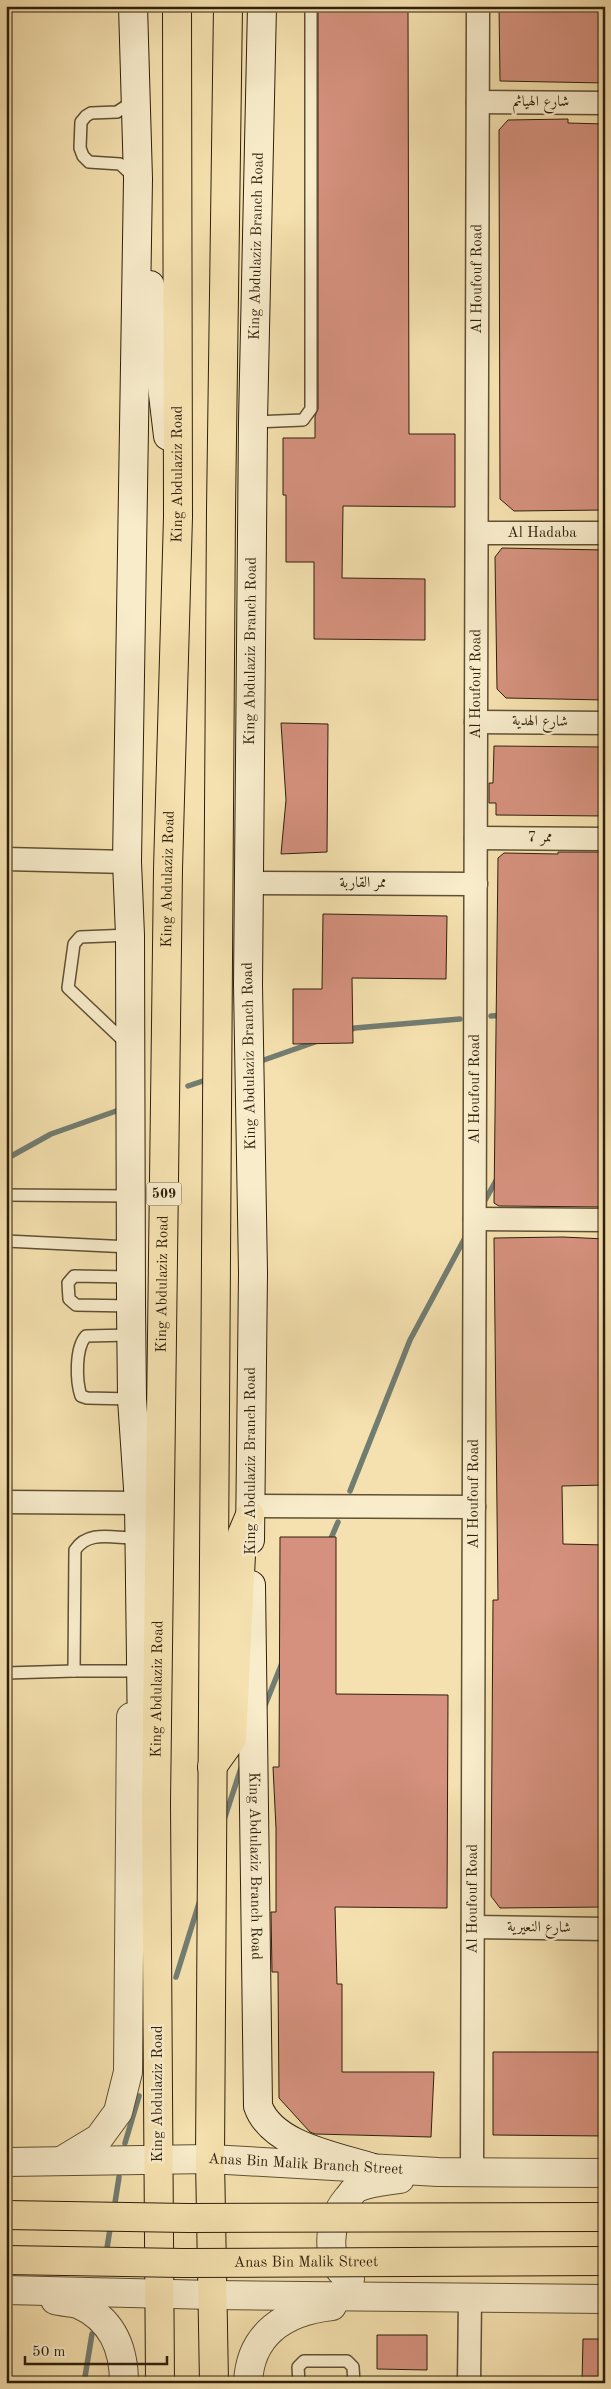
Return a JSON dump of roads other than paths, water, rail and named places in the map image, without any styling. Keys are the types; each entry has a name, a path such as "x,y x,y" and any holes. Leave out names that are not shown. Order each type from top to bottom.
{"main road":[{"path":"133,6 138,180 127,862 130,935 130,1277 132,1399 139,1503 142,1740 156,1803"},
{"name":"King Abdulaziz Road","path":"160,2383 156,1803 168,879 178,517 177,6"},
{"path":"214,2383 210,2160 212,1767 221,510 228,6"},
{"name":"King Abdulaziz Branch Road","path":"262,6 253,422 248,985 253,1273 250,1511 258,2106 268,2125 287,2139 373,2168"},
{"path":"138,180 178,517"},
{"path":"221,510 238,420 247,246 259,187"},
{"path":"62,2161 99,2138 118,2112 128,2072 134,1538 139,1503"},
{"path":"212,1767 232,1739 242,1534 250,1511"},
{"name":"Anas Bin Malik Branch Street","path":"6,2162 210,2160 438,2172 605,2173"},
{"path":"425,2296 371,2287 348,2279 338,2268 330,2240 343,2204 356,2188 438,2172"},
{"path":"6,2215 188,2218 605,2217"},
{"name":"Anas Bin Malik Street","path":"6,2260 183,2262 605,2261"},
{"path":"6,2291 605,2299"},
{"path":"6,2291 78,2304 106,2323 117,2339 124,2362 124,2383"},
{"path":"248,2383 260,2340 281,2321 311,2308 425,2296"}],"street":[{"name":"Al Houfouf Road","path":"472,2173 478,6"},
{"name":"شارع الهياثم","path":"478,102 605,103"},
{"name":"Al Hadaba","path":"478,533 605,533"},
{"name":"شارع الهدية","path":"476,722 605,723"},
{"name":"ممر 7","path":"476,838 605,839"},
{"path":"6,859 127,862"},
{"name":"ممر القاربة","path":"250,883 476,884"},
{"path":"475,1218 605,1220"},
{"path":"6,1502 139,1503"},
{"path":"250,1511 474,1507"},
{"name":"شارع النعيرية","path":"473,1926 605,1929"},
{"path":"469,2383 470,2298"}],"lane":[{"path":"253,422 303,420 311,409 311,6"},
{"path":"136,100 118,112 91,113 86,116 82,122 80,148 83,156 89,162 120,164 138,180"},
{"path":"130,935 80,937 74,944 71,955 68,988 130,1047"},
{"path":"6,1195 130,1196"},
{"path":"6,1240 130,1248"},
{"path":"130,1277 74,1276 68,1283 69,1298 76,1305 131,1306"},
{"path":"131,1335 86,1336 80,1347 79,1389 81,1396 87,1398 132,1399"},
{"path":"74,1671 75,1550 80,1542 89,1537 134,1538"},
{"path":"6,1673 132,1671"},
{"path":"299,2383 298,2368 301,2363 347,2361 351,2364 354,2383"}],"waterway":[{"path":"491,1016 504,1015"},
{"path":"348,1030 460,1019"},
{"path":"261,1061 315,1042"},
{"path":"188,1086 206,1080"},
{"path":"6,1159 51,1134 119,1110"},
{"path":"483,1204 498,1177"},
{"path":"350,1491 410,1340 467,1234"},
{"path":"329,1543 338,1522"},
{"path":"264,1708 282,1663"},
{"path":"224,1820 242,1765"},
{"path":"176,1977 200,1900"},
{"path":"125,2143 139,2096"},
{"path":"114,2209 119,2177"},
{"path":"106,2254 111,2223"},
{"path":"84,2383 92,2334"}]}
